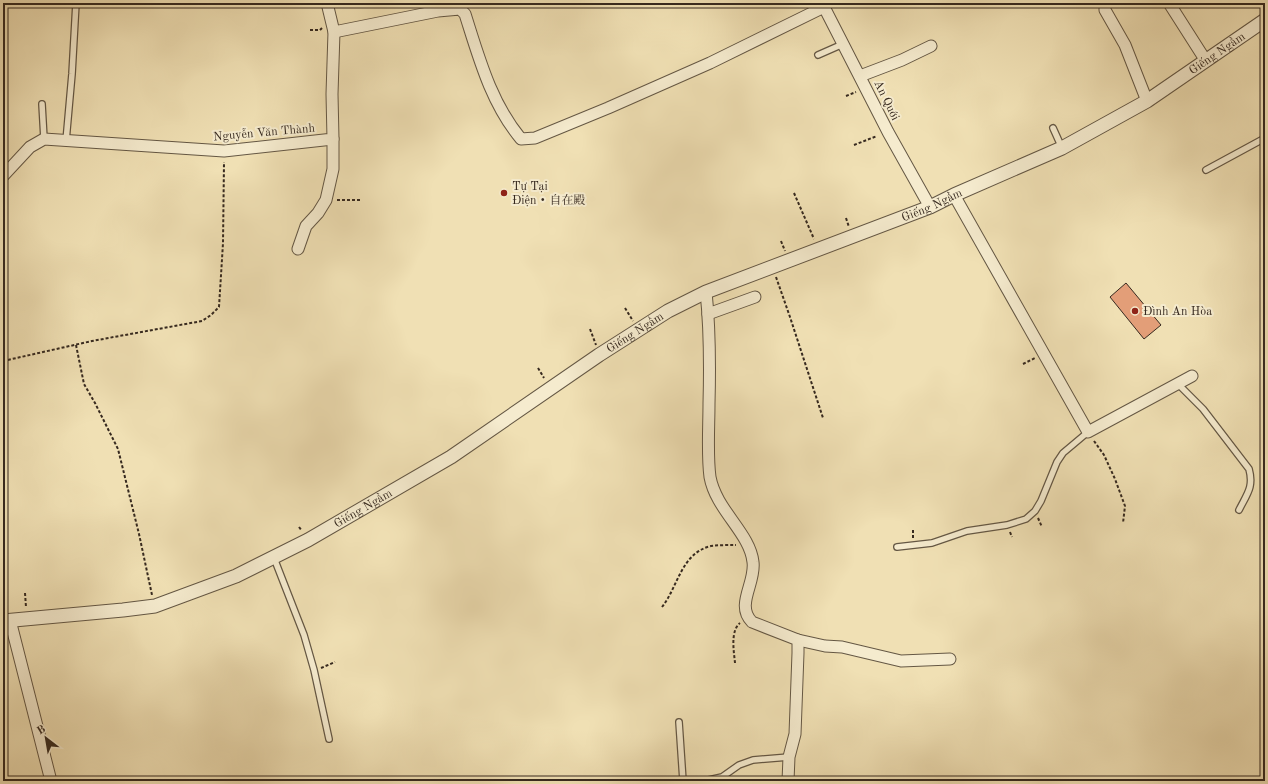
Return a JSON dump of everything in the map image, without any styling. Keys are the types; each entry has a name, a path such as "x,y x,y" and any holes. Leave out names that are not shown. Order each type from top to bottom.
{"street":[{"name":"Nguyễn Văn Thành","path":"44,139 66,142 140,145 224,151 333,139 331,100 334,32 327,3"},
{"path":"1107,3 1105,10 1125,45 1147,101"},
{"path":"1169,3 1206,61"},
{"path":"334,32 438,11 460,9 465,14 486,80 510,125 521,139 535,138 710,63 823,5"},
{"name":"An Quới","path":"823,5 888,132 930,207"},
{"name":"Giếng Ngầm","path":"7,620 155,606 236,576 308,540 451,457 599,355 668,311 706,292 930,207 1062,148 1147,101 1265,20"},
{"path":"860,76 902,60 931,46"},
{"path":"4,174 30,147 44,139"},
{"path":"298,249 306,226 318,213 326,200 333,169 333,139"},
{"path":"954,195 1088,432 1192,376"},
{"path":"706,292 710,344 708,437 710,476 715,493 749,545 753,561 754,574 745,603 747,617 752,622 798,640 825,646 842,647 901,661 950,659"},
{"path":"708,314 755,297"},
{"path":"7,620 51,781"},
{"path":"788,781 789,756 795,734 798,640"}],"lane":[{"path":"66,142 76,3"},
{"path":"818,54 843,44"},
{"path":"42,104 44,139"},
{"path":"1053,128 1062,148"},
{"path":"1206,170 1265,138"},
{"path":"1178,384 1202,410 1249,469 1252,485 1239,510"},
{"path":"897,547 932,543 967,531 1007,525 1026,519 1035,511 1041,501 1057,462 1063,453 1088,432"},
{"path":"274,557 304,635 314,670 329,739"},
{"path":"679,722 683,781"},
{"path":"704,781 722,777 739,765 753,760 789,756"}],"path":[{"path":"854,145 888,132"},
{"path":"3,361 76,345 202,321 211,316 219,307 223,243 224,151"},
{"path":"794,193 819,250"},
{"path":"326,200 361,200"},
{"path":"772,267 823,418"},
{"path":"590,329 599,355"},
{"path":"76,345 84,384 118,449 155,606"},
{"path":"1088,432 1104,456 1115,478 1125,506 1123,523"},
{"path":"662,607 667,601 672,589 689,560 700,552 711,546 749,545"},
{"path":"25,593 27,618"},
{"path":"735,663 734,632 736,626 747,617"},
{"path":"314,670 335,662"}],"building":[{"name":"Đình An Hòa","path":"1126,283 1161,325 1144,339 1110,297"}],"place":[{"name":"Tự Tại Điện • 自在殿","path":"504,193"},
{"name":"Đình An Hòa","path":"1135,311"}]}
